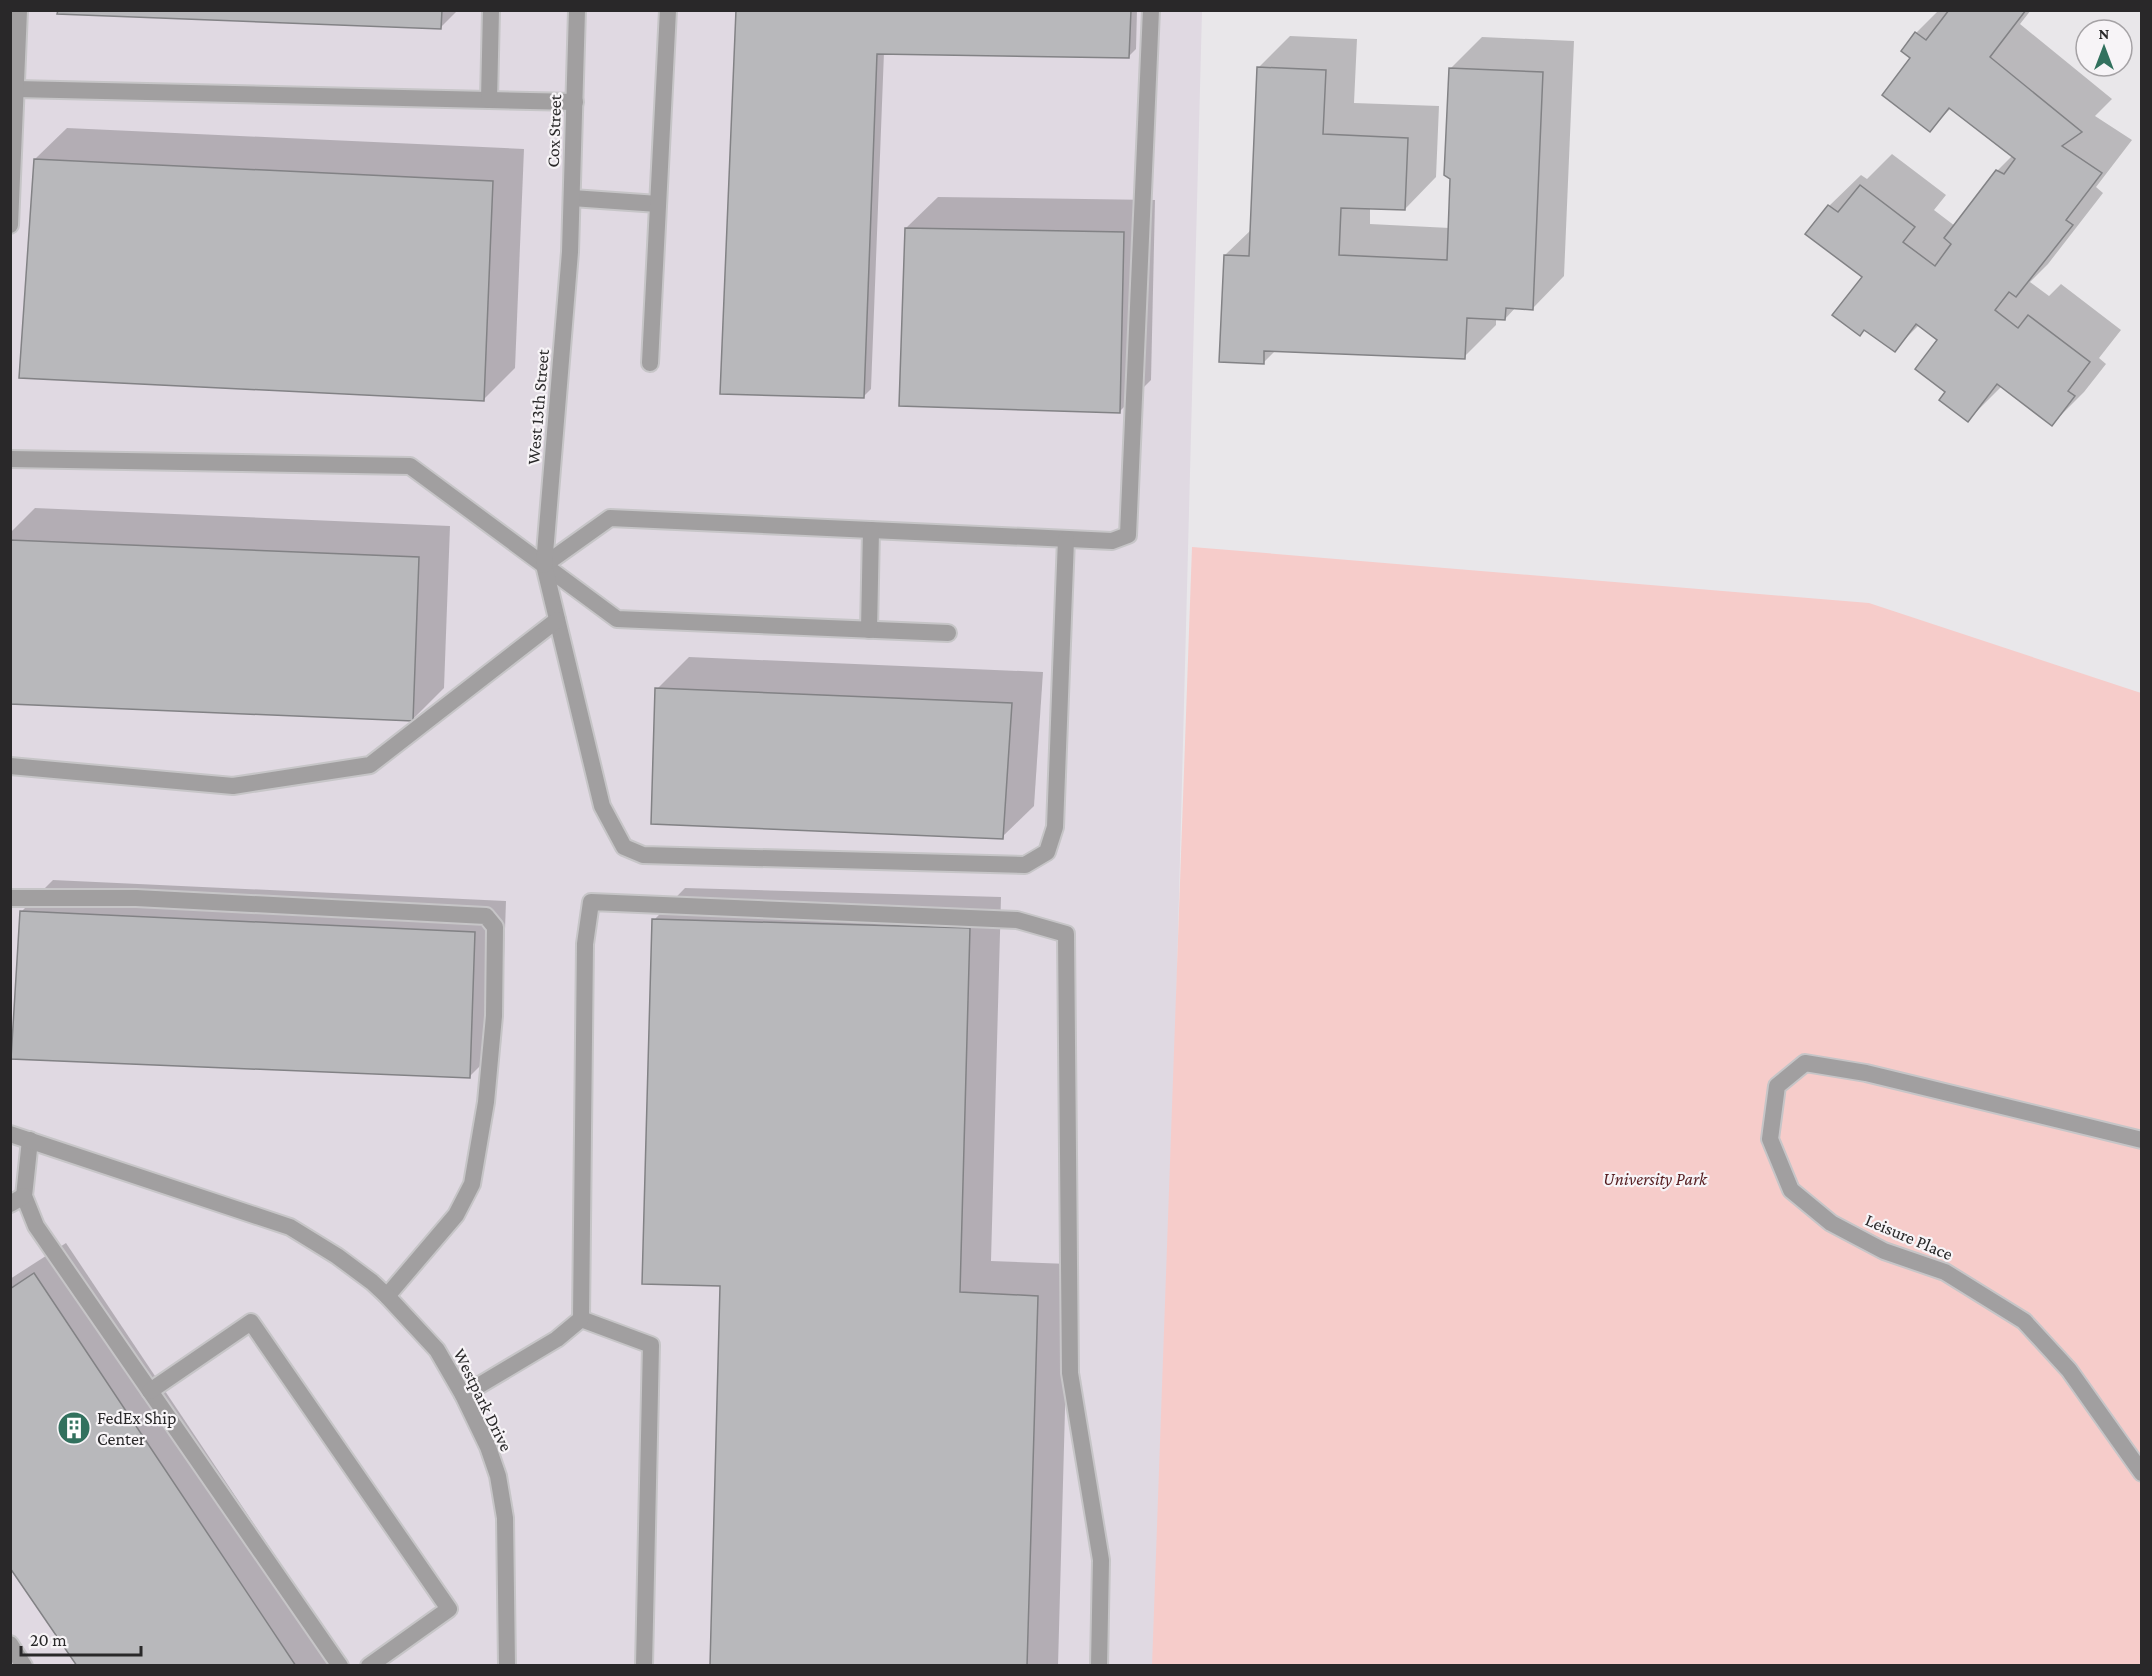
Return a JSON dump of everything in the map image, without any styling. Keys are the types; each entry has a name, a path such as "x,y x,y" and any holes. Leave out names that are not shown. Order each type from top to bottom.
{"street":[{"path":"10,225 19,10"},
{"path":"489,100 491,10"},
{"name":"Cox Street","path":"570,252 577,10"},
{"path":"650,363 668,10"},
{"path":"544,565 609,518 1112,541 1128,535 1151,10"},
{"path":"16,89 574,102"},
{"path":"572,198 658,204"},
{"name":"West 13th Street","path":"570,252 544,565 602,806 624,847 643,855 1025,865 1047,852 1055,827 1066,539"},
{"path":"10,459 410,466 617,619 948,633"},
{"path":"869,630 871,530"},
{"path":"10,766 233,786 370,765 557,620"},
{"path":"10,898 136,898 486,916 495,927 494,1016 486,1102 472,1184 456,1215 387,1296"},
{"path":"463,1395 557,1339 580,1319 585,944 591,902 1017,920 1066,934 1070,1373 1101,1560 1099,1665"},
{"name":"Leisure Place","path":"2142,1140 2085,1128 1866,1072 1805,1063 1777,1086 1770,1139 1791,1190 1831,1223 1884,1251 1945,1272 2024,1321 2069,1370 2142,1473"},
{"name":"Westpark Drive","path":"10,1134 290,1227 337,1256 387,1296 437,1350 463,1395 488,1447 498,1476 503,1508 507,1665"},
{"path":"30,1140 17,1200 340,1665"},
{"path":"580,1319 651,1345 644,1665"},
{"path":"150,1391 251,1322 449,1610 369,1665"},
{"path":"10,1644 24,1665"}],"shaded area":[{"path":"11,11 1202,11 1159,1665 11,1666"}],"green space":[{"name":"University Park","path":"1192,547 1869,603 2141,693 2141,1665 1152,1666"}],"building":[{"path":"58,10 442,10 441,29 57,14"},
{"path":"736,10 1131,10 1129,58 877,54 864,398 720,394"},
{"path":"1949,10 2026,10 1990,57 2082,132 2062,146 2102,173 2066,220 2073,225 2016,297 2009,292 1995,310 2018,328 2028,315 2090,362 2068,391 2075,396 2052,426 1997,384 1968,422 1939,400 1945,392 1915,369 1937,340 1916,324 1895,352 1864,330 1860,336 1832,315 1862,277 1805,234 1828,205 1838,212 1860,185 1915,227 1903,242 1935,266 1951,244 1944,238 1996,170 2004,174 2015,159 1949,108 1930,132 1882,95 1910,58 1901,51 1915,32 1926,40"},
{"path":"1257,67 1326,70 1323,134 1408,138 1405,210 1341,208 1339,255 1447,260 1450,179 1444,175 1449,68 1543,72 1533,310 1506,308 1505,320 1467,318 1465,359 1264,351 1264,364 1219,362 1224,255 1249,256"},
{"path":"34,159 493,181 484,401 19,378"},
{"path":"905,228 1124,232 1120,413 899,406"},
{"path":"10,540 419,557 413,721 10,704"},
{"path":"655,688 1012,703 1003,839 651,824"},
{"path":"20,911 475,932 470,1078 11,1059"},
{"path":"652,919 970,928 960,1292 1038,1296 1027,1666 710,1666 720,1286 642,1284"},
{"name":"FedEx Ship Center","path":"34,1273 296,1666 77,1666 10,1568 10,1289"}],"place":[{"name":"FedEx Ship Center","path":"74,1428"}]}
